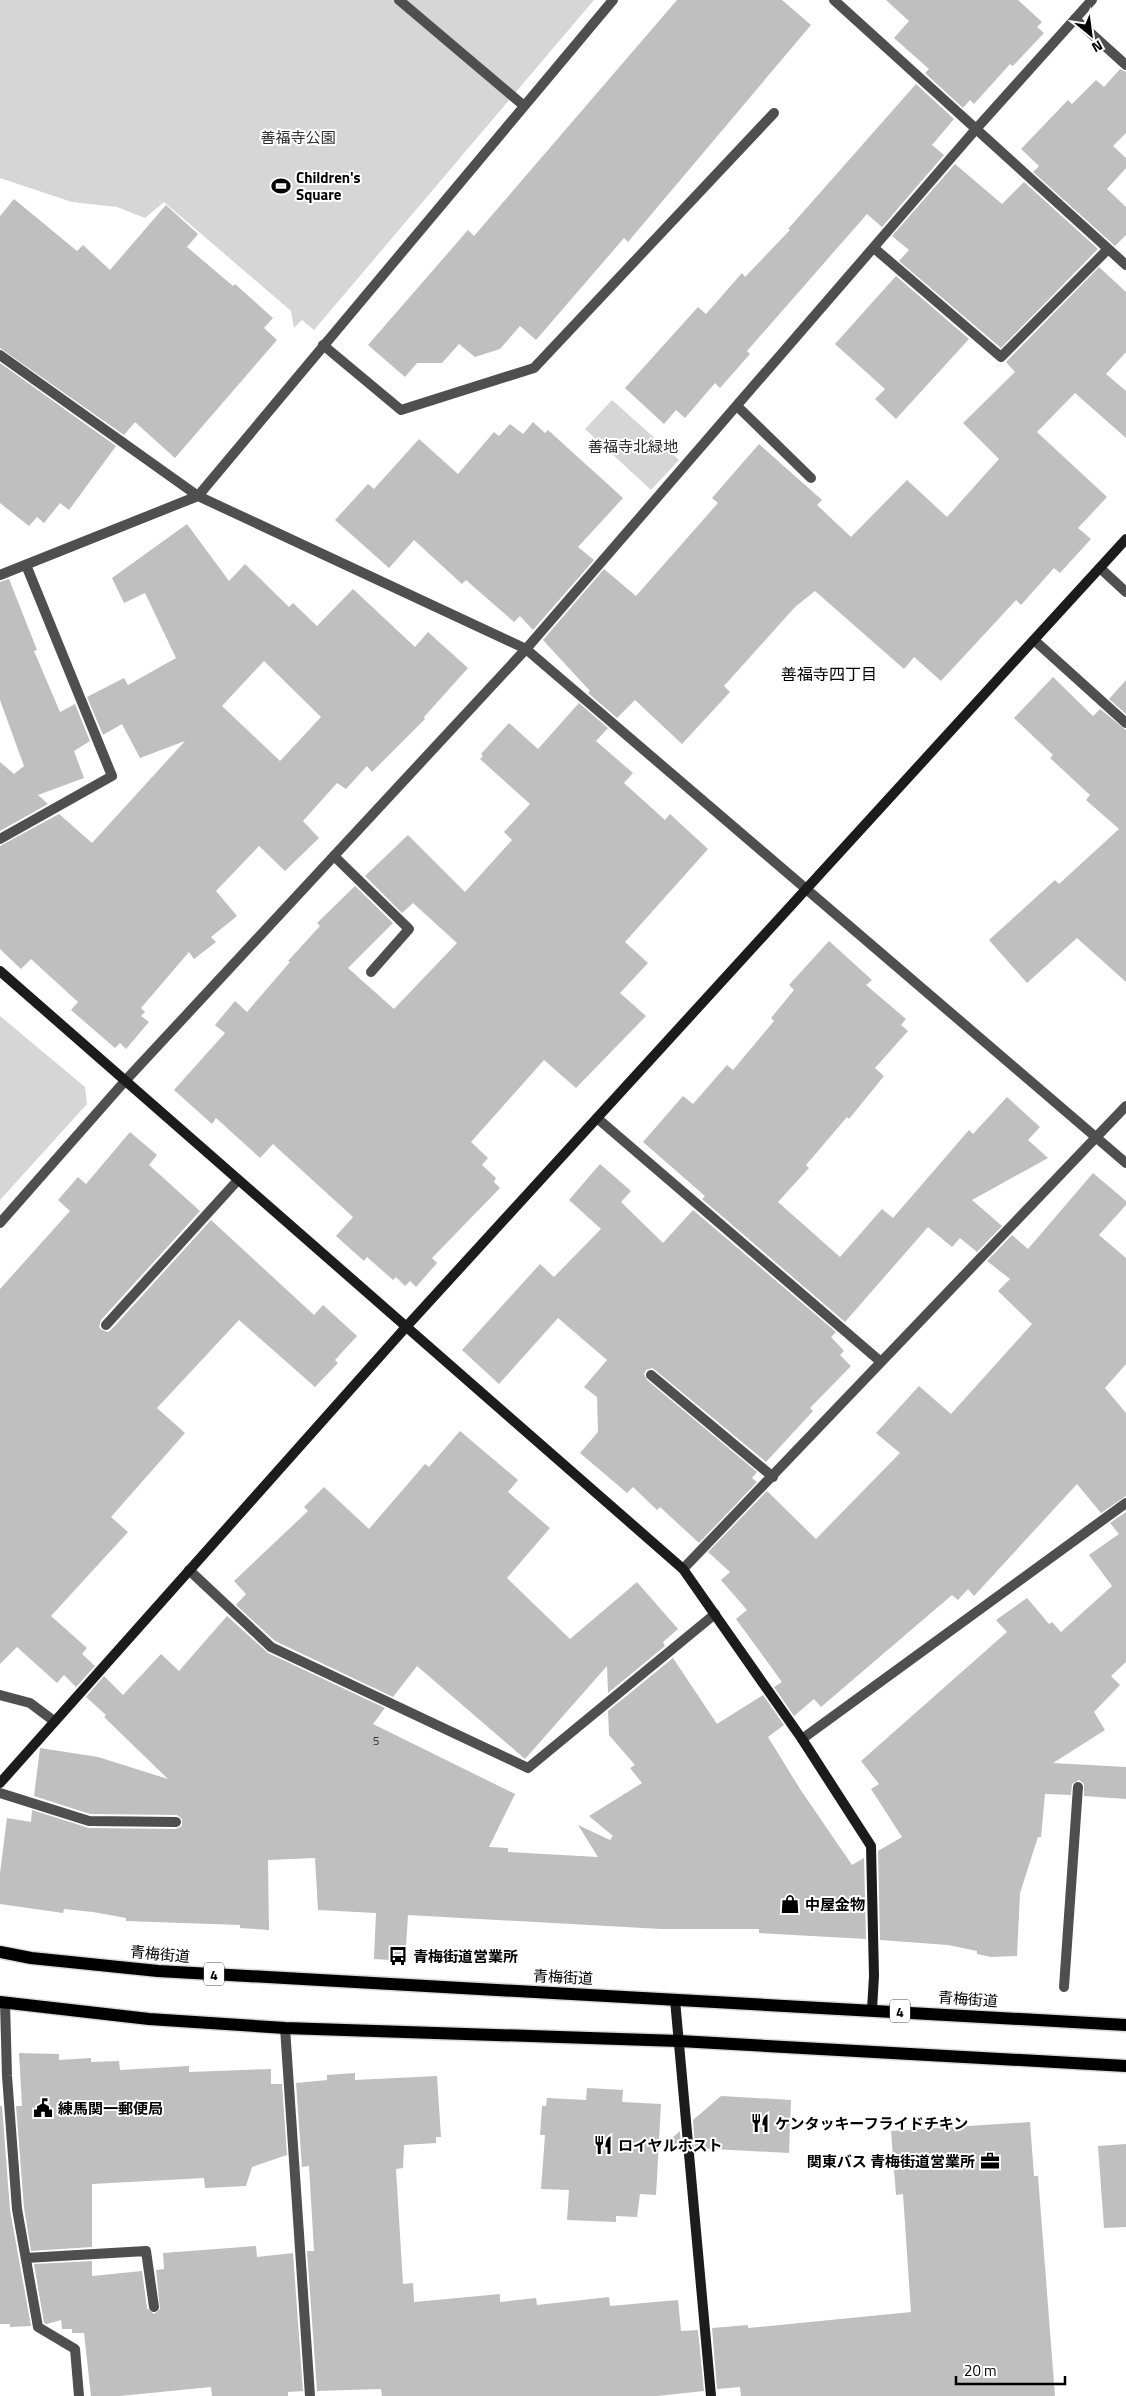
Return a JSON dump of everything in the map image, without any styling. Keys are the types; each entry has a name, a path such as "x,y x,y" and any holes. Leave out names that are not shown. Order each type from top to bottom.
{"main road":[{"name":"青梅街道","path":"0,1952 31,1958 158,1971 872,2009 1126,2025"},
{"path":"3,2003 148,2018 286,2028 679,2040 1126,2066"}],"street":[{"path":"399,0 524,105"},
{"path":"0,575 198,496 613,0"},
{"path":"834,0 1126,265"},
{"path":"0,1223 125,1081 526,649 976,129 1092,0"},
{"path":"1076,18 1126,65"},
{"path":"323,345 401,410 534,368 774,113"},
{"path":"874,248 1001,357 1108,249"},
{"path":"0,355 198,496 526,649 1126,1163"},
{"path":"737,406 811,478"},
{"path":"0,1783 406,1327 1126,539"},
{"path":"0,839 112,776 26,565"},
{"path":"1100,568 1126,592"},
{"path":"1034,640 1126,723"},
{"path":"334,856 409,929 371,972"},
{"path":"0,971 683,1569 802,1739 871,1846 874,1976 872,2009"},
{"path":"683,1569 774,1477 881,1362 1126,1106"},
{"path":"597,1118 881,1362"},
{"path":"106,1325 238,1180"},
{"path":"650,1375 774,1477"},
{"path":"802,1739 1126,1503"},
{"path":"189,1570 271,1647 528,1768 715,1614"},
{"path":"0,1695 30,1703 54,1721"},
{"path":"1064,1987 1078,1787"},
{"path":"0,1793 89,1821 176,1822"},
{"path":"675,2000 711,2396"},
{"path":"3,2003 17,2209 38,2327 75,2349 79,2396"},
{"path":"286,2028 310,2396"},
{"path":"26,2258 146,2251 154,2307"}],"green space":[{"name":"善福寺公園","path":"0,0 594,0 314,330 302,320 294,328 291,311 164,202 145,218 117,207 72,202 0,178"},
{"name":"善福寺北緑地","path":"612,400 679,460 651,490 585,429"},
{"path":"0,1016 85,1087 87,1104 0,1200"}],"building":[{"path":"677,0 782,0 811,25 628,242 624,238 536,340 520,326 500,349 475,357 459,344 442,363 417,363 405,377 368,345 468,230 474,236"},
{"path":"886,0 1018,0 1042,22 1037,27 1044,33 1013,66 1010,64 974,104 970,100 963,108 925,73 929,69 894,38 909,21"},
{"path":"1120,69 1126,72 1126,133 1113,146 1126,158 1126,168 1107,189 1126,207 1126,235 1115,246 1033,172 1039,166 1021,149 1068,100 1072,104 1096,80 1104,87"},
{"path":"916,84 954,119 932,145 944,155 882,227 867,214 747,351 750,354 720,388 715,383 685,418 676,410 664,424 625,388 698,307 706,314 742,273 745,277 790,230 788,229"},
{"path":"955,164 1002,204 1024,182 1098,249 1001,348 899,261 909,250 892,236"},
{"path":"14,199 77,251 83,245 110,270 166,205 198,234 187,247 233,286 235,284 273,318 264,328 277,340 175,458 135,422 124,435 0,348 0,216"},
{"path":"1099,267 1126,292 1126,352 1106,374 1126,391 1126,438 1075,393 1037,432 1107,497 1078,528 1091,539 1060,573 1054,568 1021,605 1016,600 941,681 914,657 904,669 815,591 795,607 724,686 730,692 682,744 635,700 617,718 588,693 590,691 543,640 604,569 636,596 718,503 712,498 759,444 822,500 817,505 851,537 907,480 947,517 999,459 963,423 1015,372 1006,362"},
{"path":"896,276 969,339 896,419 875,399 885,389 835,344"},
{"path":"0,363 116,446 69,510 60,503 44,523 37,517 29,526 0,503"},
{"path":"533,422 545,433 548,430 623,498 578,547 594,560 533,630 520,616 514,622 466,580 462,584 414,540 389,568 335,520 368,484 374,489 419,439 458,474 494,432 499,436 510,424 523,434"},
{"path":"187,524 229,581 245,564 289,607 293,603 317,626 353,589 415,647 428,632 468,668 424,717 425,719 372,772 367,766 346,789 337,783 303,821 319,838 285,871 259,846 216,891 237,916 211,937 216,942 194,959 189,952 141,1008 145,1012 141,1016 149,1022 126,1049 120,1043 115,1048 71,1010 78,1002 31,959 21,969 0,949 0,846 59,814 92,843 185,741 140,758 122,724 103,735 87,697 124,678 128,685 176,658 145,593 124,603 112,578","holes":["264,661 321,717 280,761 222,706"]},
{"path":"9,579 37,650 34,651 60,712 75,704 90,741 74,751 84,778 38,795 48,804 0,831 0,762 14,774 24,766 0,700 0,582"},
{"path":"1053,677 1093,716 1100,709 1126,730 1126,982 1077,938 1027,983 989,940 1055,880 1059,884 1119,829 1086,800 1090,795 1050,758 1053,755 1014,718"},
{"path":"1126,680 1126,714 1109,699"},
{"path":"579,703 608,728 596,741 633,773 624,783 665,820 670,814 708,849 625,942 648,963 620,993 646,1016 576,1088 544,1060 471,1142 488,1158 482,1165 496,1178 494,1182 500,1188 432,1258 437,1263 416,1287 410,1281 405,1286 396,1277 393,1280 367,1257 364,1261 336,1236 353,1217 273,1144 260,1158 216,1118 212,1124 174,1090 225,1033 215,1025 235,1001 247,1012 290,962 288,961 320,926 317,923 355,886 393,923 348,968 394,1009 457,943 413,903 402,913 365,876 408,835 465,892 512,840 504,832 530,804 480,759 483,756 481,754 509,723 538,749"},
{"path":"829,941 872,980 866,985 906,1019 901,1025 908,1031 875,1068 884,1076 849,1119 847,1117 806,1165 809,1168 778,1202 840,1257 882,1209 893,1218 969,1130 973,1134 1007,1097 1040,1127 1028,1140 1048,1158 972,1200 1002,1226 977,1252 960,1238 952,1247 928,1227 845,1322 702,1199 705,1196 643,1142 683,1096 693,1104 727,1065 733,1070 774,1021 771,1018 794,990 789,985"},
{"path":"130,1132 157,1155 149,1165 200,1211 101,1320 99,1327 102,1330 108,1332 111,1330 211,1220 314,1315 323,1305 357,1336 335,1360 338,1363 315,1387 239,1320 157,1408 185,1433 111,1517 128,1532 51,1616 87,1648 82,1654 95,1666 76,1687 64,1675 57,1683 17,1647 0,1664 0,1289 70,1211 58,1200 78,1177 86,1184"},
{"path":"600,1164 631,1191 621,1202 663,1243 693,1210 836,1332 831,1337 844,1351 840,1355 851,1366 810,1408 813,1411 766,1462 655,1370 652,1368 646,1370 644,1374 647,1380 757,1472 752,1478 757,1482 699,1543 660,1507 657,1510 633,1487 627,1493 580,1453 598,1432 597,1397 584,1387 607,1360 558,1318 499,1384 462,1350 540,1264 554,1277 601,1229 569,1200"},
{"path":"1093,1173 1126,1201 1126,1205 1099,1235 1126,1258 1126,1364 1105,1388 1126,1413 1126,1496 1101,1513 1077,1484 974,1596 968,1589 958,1600 952,1595 821,1707 814,1699 794,1716 774,1687 782,1682 736,1619 747,1610 721,1580 730,1572 708,1552 767,1491 816,1539 900,1453 876,1433 919,1386 951,1414 1032,1324 998,1291 1010,1279 987,1261 1012,1235 1028,1249"},
{"path":"460,1431 518,1480 508,1492 550,1528 507,1578 570,1639 637,1582 678,1629 663,1642 665,1646 608,1693 607,1666 525,1759 417,1666 393,1697 275,1641 236,1605 246,1594 234,1581 308,1511 304,1507 324,1487 369,1529 425,1464 429,1467"},
{"path":"1126,1512 1126,1662 1111,1676 1120,1685 1094,1712 1105,1730 1053,1763 1126,1767 1126,1799 1084,1796 1084,1784 1079,1780 1072,1784 1071,1795 1045,1794 1041,1837 1038,1837 1020,1893 1017,1956 991,1957 977,1954 977,1951 948,1945 880,1940 878,1851 902,1837 871,1789 879,1784 861,1761 1007,1632 996,1620 1027,1598 1049,1624 1052,1622 1061,1632 1112,1586 1089,1555 1119,1534 1110,1523"},
{"path":"227,1616 268,1653 385,1708 373,1724 515,1794 489,1847 508,1848 508,1852 598,1857 578,1825 610,1840 613,1836 589,1816 642,1783 630,1768 635,1765 609,1735 608,1711 673,1658 717,1724 763,1695 784,1725 768,1737 800,1789 852,1865 864,1858 866,1939 759,1933 759,1929 661,1929 408,1915 405,1961 374,1959 376,1913 318,1910 315,1858 268,1860 269,1930 240,1928 240,1925 126,1921 126,1918 93,1912 64,1909 63,1913 0,1904 0,1873 7,1818 31,1822 32,1810 89,1828 176,1829 182,1826 182,1819 177,1815 90,1814 34,1796 40,1748 98,1757 168,1779 86,1697 104,1676 123,1695 161,1654 179,1671"},
{"path":"19,2053 59,2054 59,2060 91,2058 91,2062 119,2061 120,2070 189,2066 189,2072 271,2069 271,2084 282,2084 287,2155 252,2167 246,2186 205,2188 204,2178 92,2184 92,2247 31,2251 24,2208 16,2106 22,2106"},
{"path":"355,2073 355,2080 437,2076 441,2137 436,2137 436,2143 404,2145 403,2168 396,2169 403,2284 413,2283 414,2302 500,2294 500,2302 536,2298 537,2305 609,2297 610,2306 678,2300 681,2331 698,2330 704,2391 657,2396 382,2396 381,2389 317,2391 307,2251 314,2251 309,2166 302,2167 296,2083 327,2080 327,2075"},
{"path":"587,2088 623,2090 622,2102 661,2104 656,2195 640,2194 637,2217 616,2216 616,2222 567,2220 569,2190 541,2189 545,2135 540,2135 542,2106 546,2106 547,2098 586,2100"},
{"path":"721,2096 791,2100 789,2153 695,2148 693,2120"},
{"path":"0,2106 2,2106 10,2210 31,2326 10,2327 10,2324 0,2324"},
{"path":"1030,2122 1034,2176 1038,2176 1055,2396 741,2396 740,2387 717,2389 712,2328 748,2325 748,2328 911,2312 903,2194 896,2195 891,2131"},
{"path":"680,2131 681,2147 663,2146"},
{"path":"1126,2144 1126,2227 1104,2228 1098,2146"},
{"path":"256,2246 257,2257 293,2253 303,2391 288,2392 288,2396 212,2396 211,2387 120,2396 91,2396 84,2333 72,2333 72,2329 62,2329 61,2320 47,2324 44,2323 34,2264 92,2261 92,2276 142,2271 147,2308 154,2314 160,2309 156,2270 164,2269 163,2253"}],"place":[{"name":"Children's Square","path":"281,186"},
{"name":"中屋金物","path":"790,1904"},
{"name":"青梅街道営業所","path":"398,1956"},
{"name":"練馬関一郵便局","path":"43,2108"},
{"name":"ケンタッキーフライドチキン","path":"760,2123"},
{"name":"ロイヤルホスト","path":"603,2145"},
{"name":"関東バス 青梅街道営業所","path":"990,2161"}],"district":[{"name":"善福寺四丁目","path":"829,674"}]}
